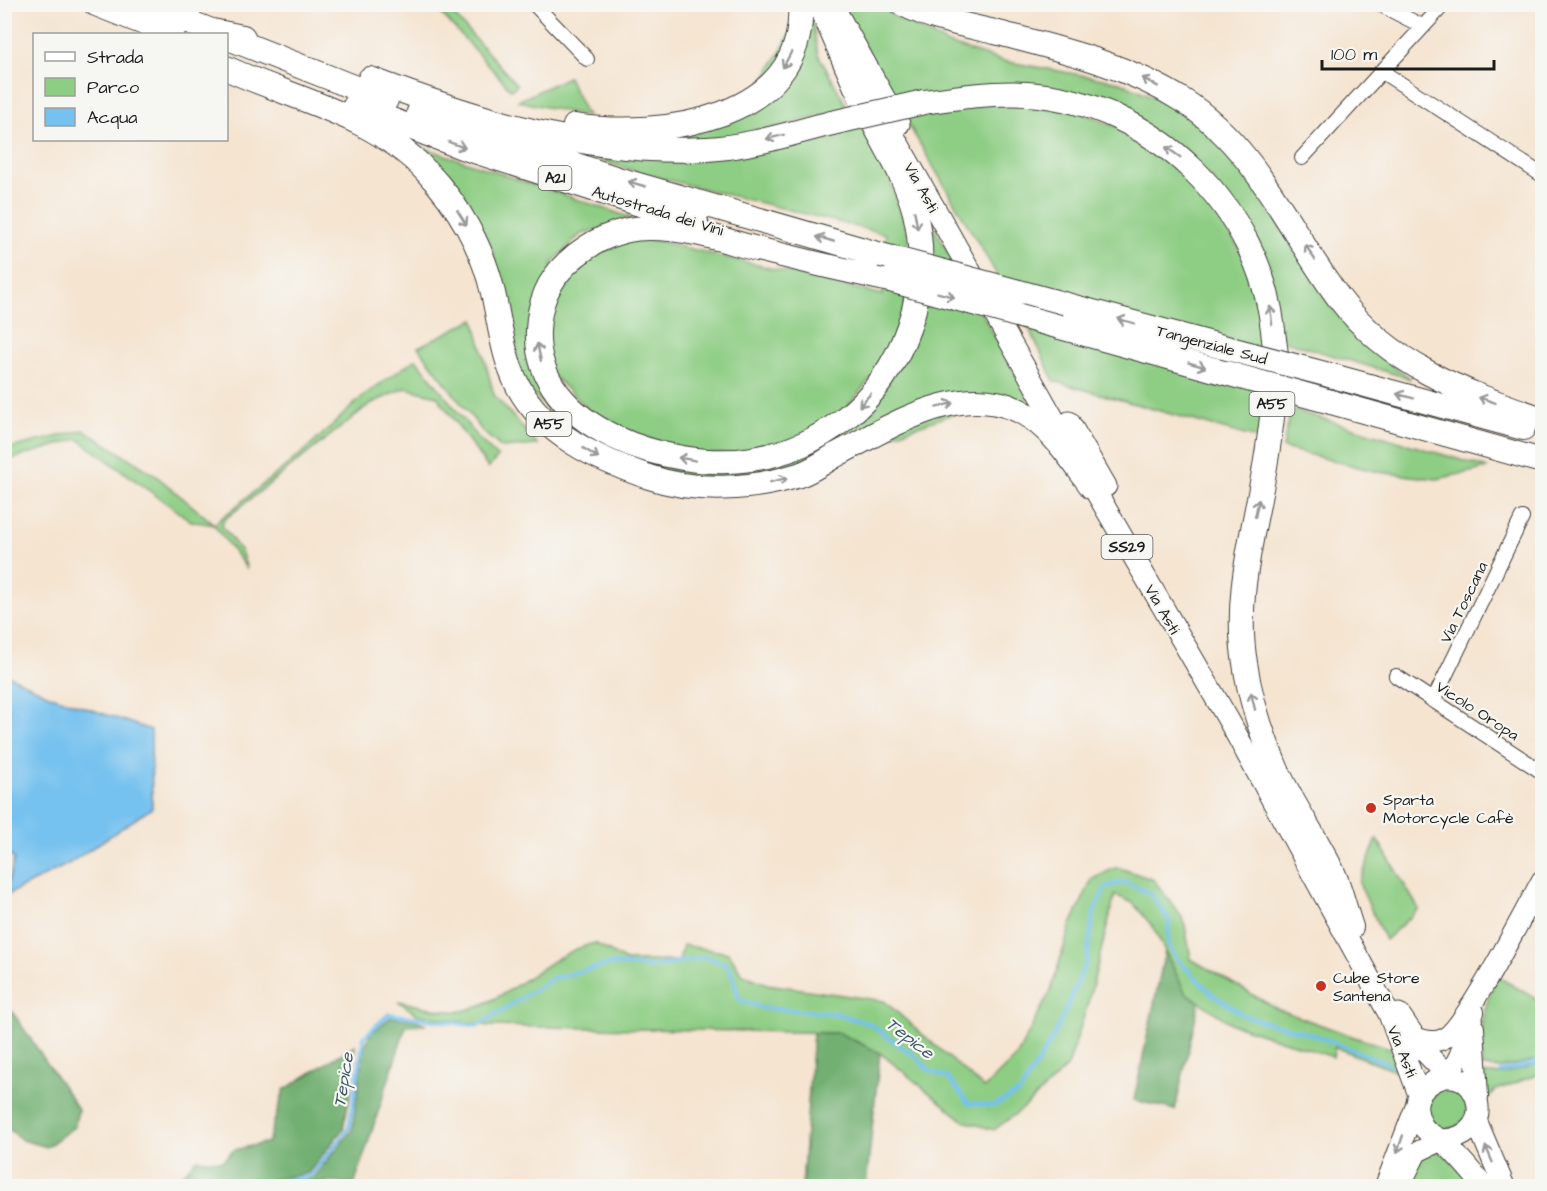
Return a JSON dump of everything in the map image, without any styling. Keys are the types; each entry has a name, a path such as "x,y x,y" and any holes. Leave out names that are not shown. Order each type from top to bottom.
{"highway":[{"name":"Autostrada dei Vini","path":"96,4 158,25 210,33"},
{"name":"A55","path":"380,83 584,127 633,129 704,120 731,112 753,100 772,84 787,63 797,40 800,4"},
{"path":"903,4 940,19 1062,49 1132,72 1183,100 1220,129 1255,168 1340,299 1375,336 1411,365 1443,381 1464,391 1542,419"},
{"name":"A55","path":"825,8 864,104 915,211 920,244 920,274 914,313 902,346 882,381 857,409 828,432 789,451 750,459 705,462 629,444 587,422 560,399 545,375 537,346 538,319 545,294 557,272 575,255 598,240 626,231 650,228 694,233 825,267 890,279"},
{"name":"A55","path":"228,36 272,43 380,83 500,122 611,146 708,149 741,145 924,102 975,94 1029,94 1068,101 1108,114 1147,133 1182,158 1215,191 1240,227 1257,264 1271,307 1277,366 1265,471 1245,565 1242,616 1245,662 1257,716 1276,769 1334,876 1351,927"},
{"name":"Autostrada dei Vini","path":"228,38 439,120 513,146 881,255"},
{"name":"Autostrada dei Vini","path":"228,57 462,147 890,279"},
{"name":"A55","path":"228,69 344,114 395,144 426,170 451,201 476,241 492,289 504,344 517,384 535,412 562,435 603,460 653,479 706,488 754,486 802,474 913,415 961,400 1011,406 1032,418 1052,435 1092,487"},
{"name":"Tangenziale Sud","path":"881,255 1542,434"},
{"name":"Tangenziale Sud","path":"890,279 1542,461"}],"main road":[{"name":"Via Asti","path":"825,8 1092,487 1229,722 1389,1014 1418,1099"},
{"name":"Via Asti","path":"825,8 1231,706 1413,1037 1449,1077"},
{"path":"1483,1186 1442,1140 1423,1127 1418,1099 1427,1085 1449,1077 1470,1086 1478,1097 1476,1120 1504,1186"},
{"path":"1442,1140 1455,1139 1467,1133 1476,1120"}],"street":[{"path":"534,4 587,59"},
{"path":"1379,4 1422,26"},
{"path":"1302,158 1444,4"},
{"path":"1381,71 1542,175"},
{"name":"Via Toscana","path":"1433,700 1522,518"},
{"name":"Vicolo Oropa","path":"1396,676 1542,772"},
{"path":"1413,1037 1434,1042 1447,1037 1483,986 1542,880"},
{"path":"1449,1077 1483,986"},
{"path":"1474,1012 1478,1097"},
{"path":"1385,1186 1418,1099"},
{"path":"1400,1186 1417,1152 1442,1140"}],"green space":[{"path":"445,5 517,85 511,90 439,11"},
{"path":"806,5 813,24 818,54 849,110 704,143 623,136 746,112"},
{"path":"841,5 878,5 894,16 948,44 1003,61 1120,82 1165,102 1204,129 1239,164 1332,308 1359,339 1411,379 1284,341 1212,178 1078,98 895,99"},
{"path":"568,77 587,116 518,101"},
{"path":"969,101 1069,107 1142,138 1206,193 1250,267 1268,339 1259,439 1054,381 1033,336 904,117"},
{"path":"859,124 885,166 910,240 908,304 885,361 843,412 800,439 752,453 701,454 605,425 551,374 545,341 559,283 579,263 615,242 641,237 883,295 886,234 648,175 510,132 634,155"},
{"path":"410,143 632,218 580,235 553,262 530,355 538,383 559,414 592,440 639,458 778,465 891,377 922,206 1035,408 1007,395 786,472 740,481 676,477 568,434 521,379 493,252 463,194"},
{"path":"474,319 494,395 538,445 502,448 483,432 418,347"},
{"path":"416,359 479,439 498,457 488,468 437,396 405,388 370,404 224,520 222,526 241,551 247,569 214,525 191,521 78,439 5,461 5,449 84,430 154,474 214,524 308,448 364,395"},
{"path":"1290,409 1488,468 1437,479 1378,472 1283,448"},
{"path":"1377,839 1419,909 1385,940 1359,883"},
{"path":"1117,867 1154,880 1184,920 1191,959 1277,1009 1397,1050 1397,1072 1335,1047 1333,1057 1232,1024 1185,992 1153,927 1133,903 1115,895 1088,1003 1068,1066 1025,1107 994,1130 964,1121 880,1053 839,1033 489,1026 418,1015 398,1001 439,1010 462,1011 497,998 560,957 595,943 626,961 679,961 683,945 729,953 742,974 767,984 884,1001 984,1088 1016,1057 1051,990 1070,927 1092,879"},
{"path":"1165,951 1185,992 1199,1002 1175,1110 1134,1100"},
{"path":"1498,977 1542,1002 1542,1059 1501,1068 1482,1067 1483,1020 1488,999"},
{"path":"5,1001 78,1109 75,1126 47,1147 22,1140 5,1126"},
{"path":"391,1017 413,1019 426,1024 406,1026 355,1183 319,1182 314,1186 286,1186 312,1179 352,1130 364,1048 371,1033"},
{"path":"813,1033 839,1033 880,1053 866,1186 802,1186"},
{"path":"355,1045 351,1090 343,1129 308,1173 242,1186 172,1186 196,1159 222,1161 234,1150 268,1142 284,1090"},
{"path":"1542,1063 1542,1073 1494,1091 1488,1098 1483,1074 1501,1074"},
{"path":"1447,1089 1455,1090 1461,1095 1466,1101 1466,1117 1461,1123 1455,1128 1447,1129 1439,1128 1433,1123 1428,1117 1427,1109 1428,1101 1433,1095 1439,1090"},
{"path":"1435,1150 1445,1154 1474,1186 1407,1186 1423,1155"}],"water":[{"path":"4,673 49,695 151,730 152,808 68,864 5,896 14,859 5,851"}],"waterway":[{"name":"Tepice","path":"263,1186 310,1176 349,1128 364,1037 389,1014 478,1026 553,978 611,964 652,967 706,957 726,964 733,977 739,999 762,1008 834,1013 870,1024 916,1057 929,1070 948,1078 968,1103 993,1106 1020,1092 1055,1034 1086,963 1094,912 1106,887 1124,882 1151,894 1169,920 1168,943 1177,959 1212,994 1245,1016 1317,1036 1391,1065"},
{"name":"Tepice","path":"1500,1072 1542,1061"}],"place":[{"name":"Sparta Motorcycle Cafè","path":"1371,808"},
{"name":"Cube Store Santena","path":"1321,986"}]}
